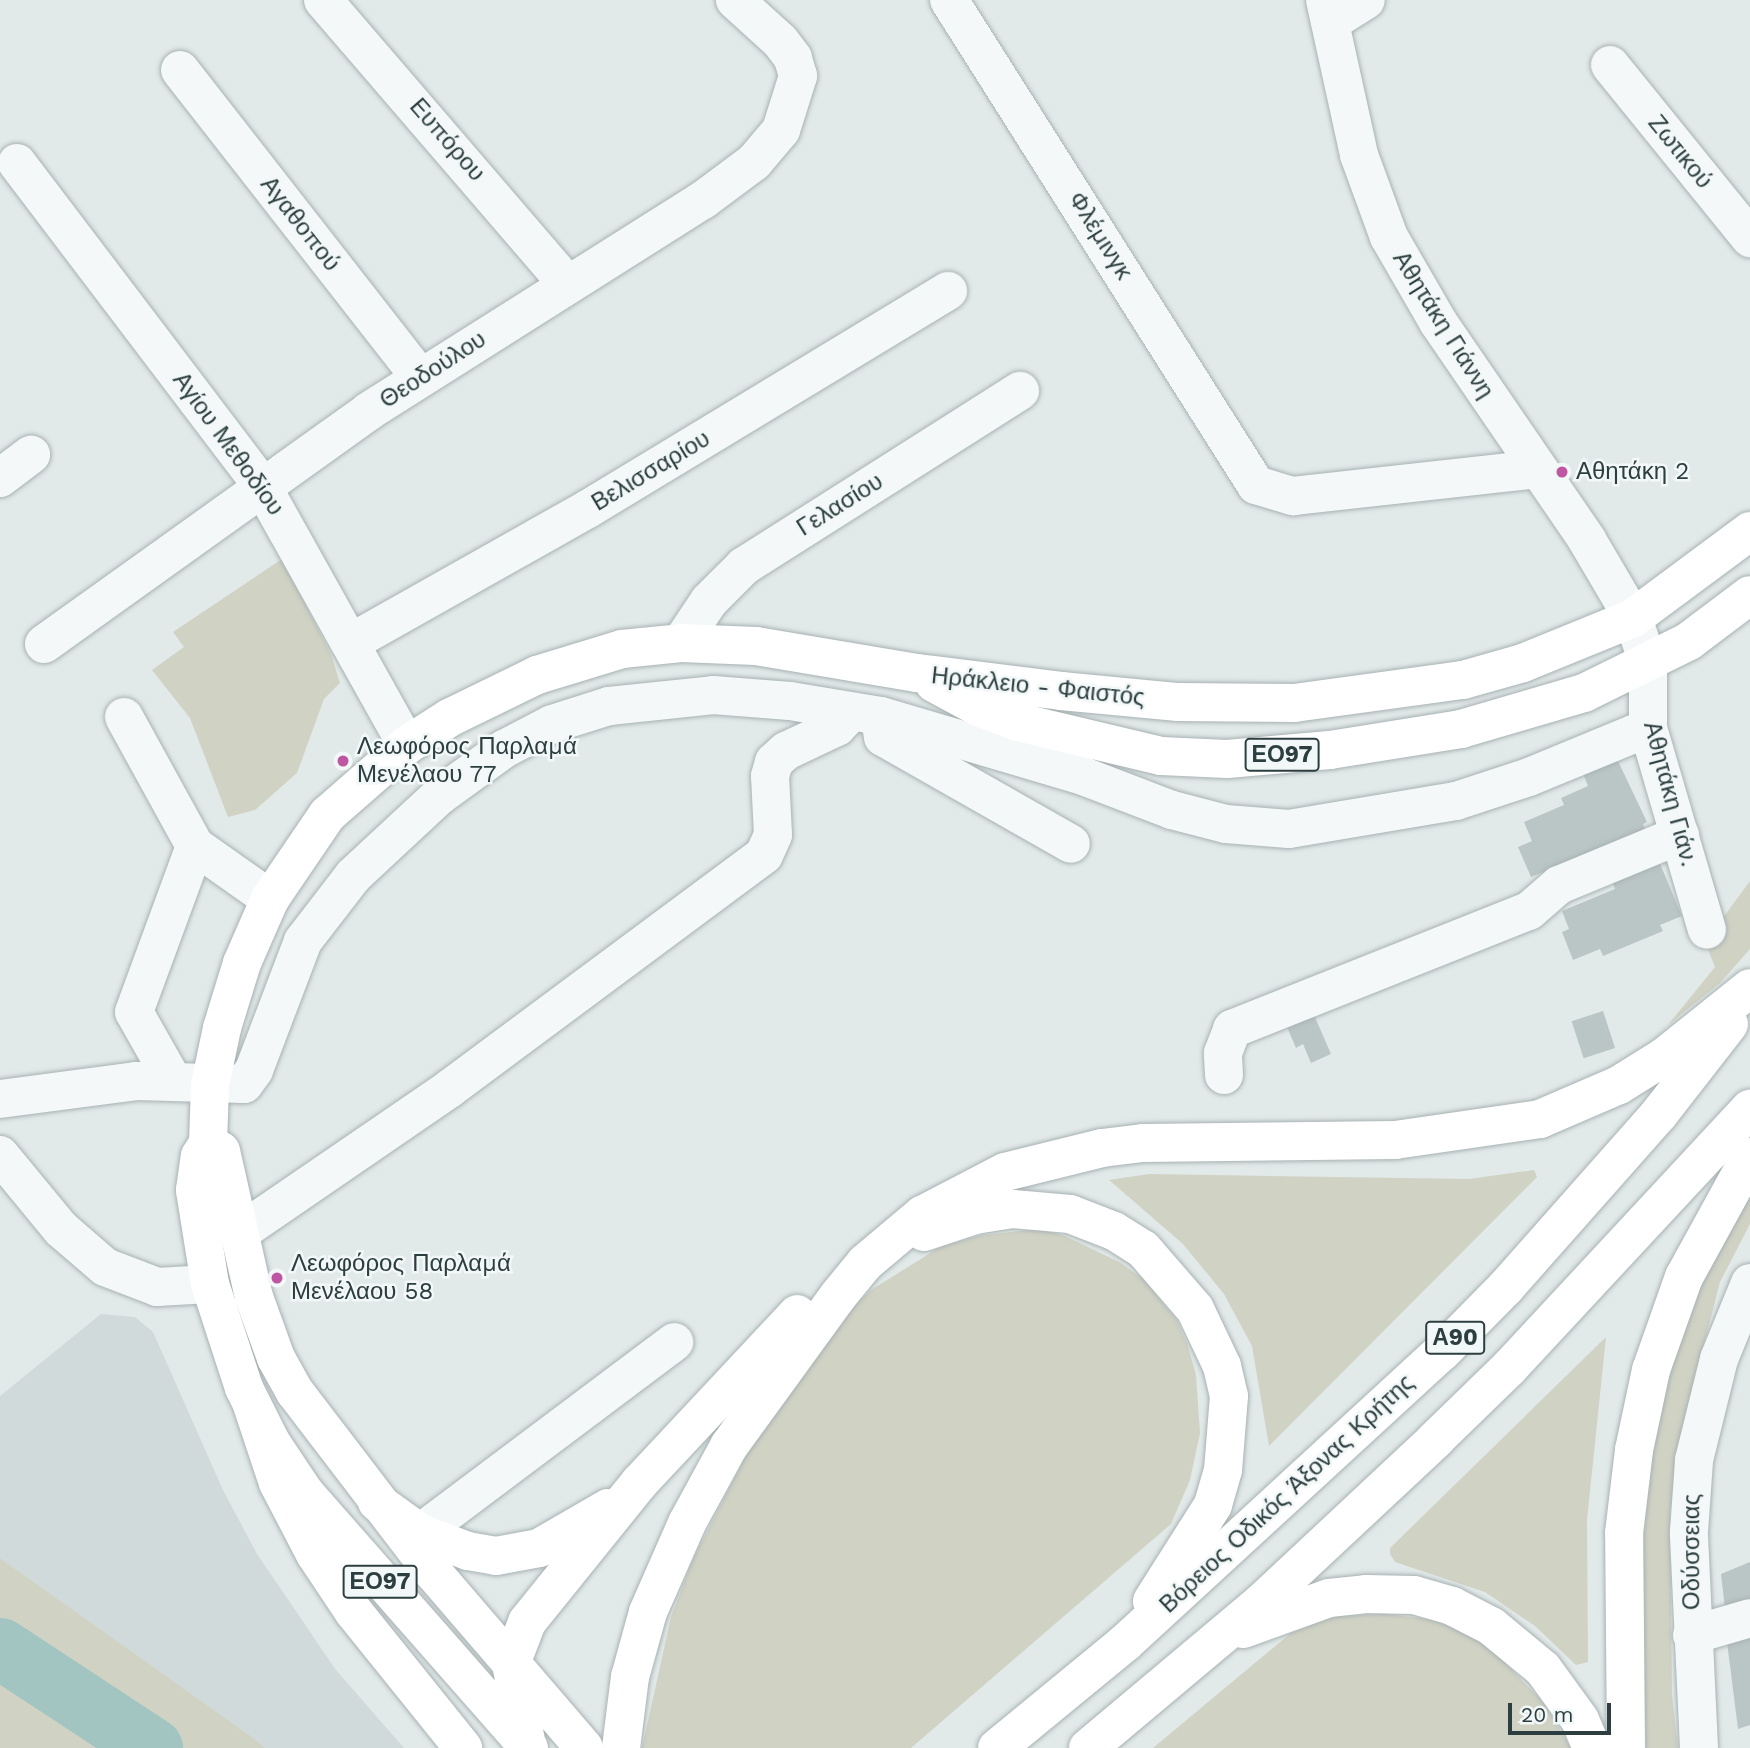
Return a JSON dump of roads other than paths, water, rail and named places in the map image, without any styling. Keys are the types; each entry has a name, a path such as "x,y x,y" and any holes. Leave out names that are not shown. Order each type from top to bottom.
{"main road":[{"name":"Ηράκλειο - Φαιστός","path":"917,673 1178,702 1294,703 1463,680 1523,663 1633,618 1750,531"},
{"name":"Ηράκλειο - Φαιστός","path":"917,673 978,708 1018,722 1161,756 1227,758 1330,750 1461,729 1584,693 1689,640 1750,595"},
{"name":"ΕΟ97","path":"528,1747 305,1493 253,1405 210,1284 195,1190 200,1156 208,1143 210,1085 242,963 270,899 327,815 407,745 449,718 537,674 622,649 681,643 800,651 917,673"},
{"path":"528,1747 511,1664 527,1622 640,1482 819,1291 874,1256 947,1199 1005,1172 1067,1153 1143,1143 1406,1139 1540,1119 1619,1085 1664,1057 1750,988"},
{"name":"Βόρειος Οδικός Άξονας Κρήτης","path":"997,1748 1125,1643 1344,1445 1506,1287 1659,1114 1750,998"},
{"name":"Α90","path":"1088,1748 1224,1635 1509,1368 1750,1109"},
{"name":"ΕΟ97","path":"208,1143 221,1151 254,1297 276,1358 312,1418 377,1502 584,1748"},
{"path":"1626,1748 1624,1533 1634,1450 1651,1370 1684,1277 1750,1157"},
{"path":"621,1748 638,1645 687,1523 756,1406 874,1256 975,1215 1013,1209 1070,1214 1115,1231 1143,1249 1195,1310 1222,1367 1229,1396 1223,1470 1213,1505 1125,1643"},
{"path":"253,1405 278,1483 315,1554 353,1611 463,1748"},
{"path":"377,1502 420,1533 485,1555 526,1552 580,1526 640,1482"},
{"path":"1224,1635 1329,1598 1414,1595 1452,1606 1491,1626 1543,1669 1580,1720 1592,1748"}],"street":[{"name":"Ευπόρου","path":"323,0 567,284"},
{"name":"Θεοδούλου","path":"44,643 262,486 420,377 718,191 754,162 781,130 797,81 793,58 780,40 735,0"},
{"name":"Φλέμινγκ","path":"949,0 1246,475 1269,492 1293,496 1538,469"},
{"path":"1328,11 1366,0"},
{"name":"Αθητάκη Γιάννη","path":"1328,11 1359,155 1389,237 1438,322 1538,469 1633,618"},
{"name":"Ζωτικού","path":"1610,65 1750,238"},
{"name":"Αγαθοπού","path":"180,70 420,377"},
{"name":"Αγίου Μεθοδίου","path":"17,163 262,486 407,745"},
{"name":"Βελισσαρίου","path":"350,643 588,509 948,291"},
{"name":"Γελασίου","path":"681,643 709,601 744,566 1020,391"},
{"path":"0,478 31,455"},
{"name":"Αθητάκη Γιάν.","path":"1633,618 1648,663 1648,728 1707,930"},
{"path":"0,1099 100,1084 173,1081 239,1086 250,1077 303,941 353,876 439,796 504,749 584,713 678,696 744,696 865,715 1083,776 1172,810 1226,824 1289,830 1456,801 1540,773 1648,728"},
{"path":"865,715 877,723 883,737 1071,844"},
{"path":"239,1233 449,1089 764,855 773,835 770,776 774,762 786,751 865,715"},
{"path":"124,717 195,846 270,899"},
{"path":"1224,1075 1223,1053 1232,1029 1529,911 1559,885 1680,835"},
{"path":"173,1081 134,1012 195,846"},
{"path":"0,1155 61,1229 105,1267 157,1286 210,1284"},
{"name":"Οδύσσειας","path":"1699,1748 1689,1532 1694,1461 1719,1359 1750,1283"},
{"path":"420,1533 674,1342"},
{"path":"1692,1635 1750,1618"}],"waterway":[{"path":"0,1648 152,1748"}],"place":[{"name":"Αθητάκη 2","path":"1562,472"},
{"name":"Λεωφόρος Παρλαμά Μενέλαου 77","path":"343,761"},
{"name":"Λεωφόρος Παρλαμά Μενέλαου 58","path":"277,1278"}]}
